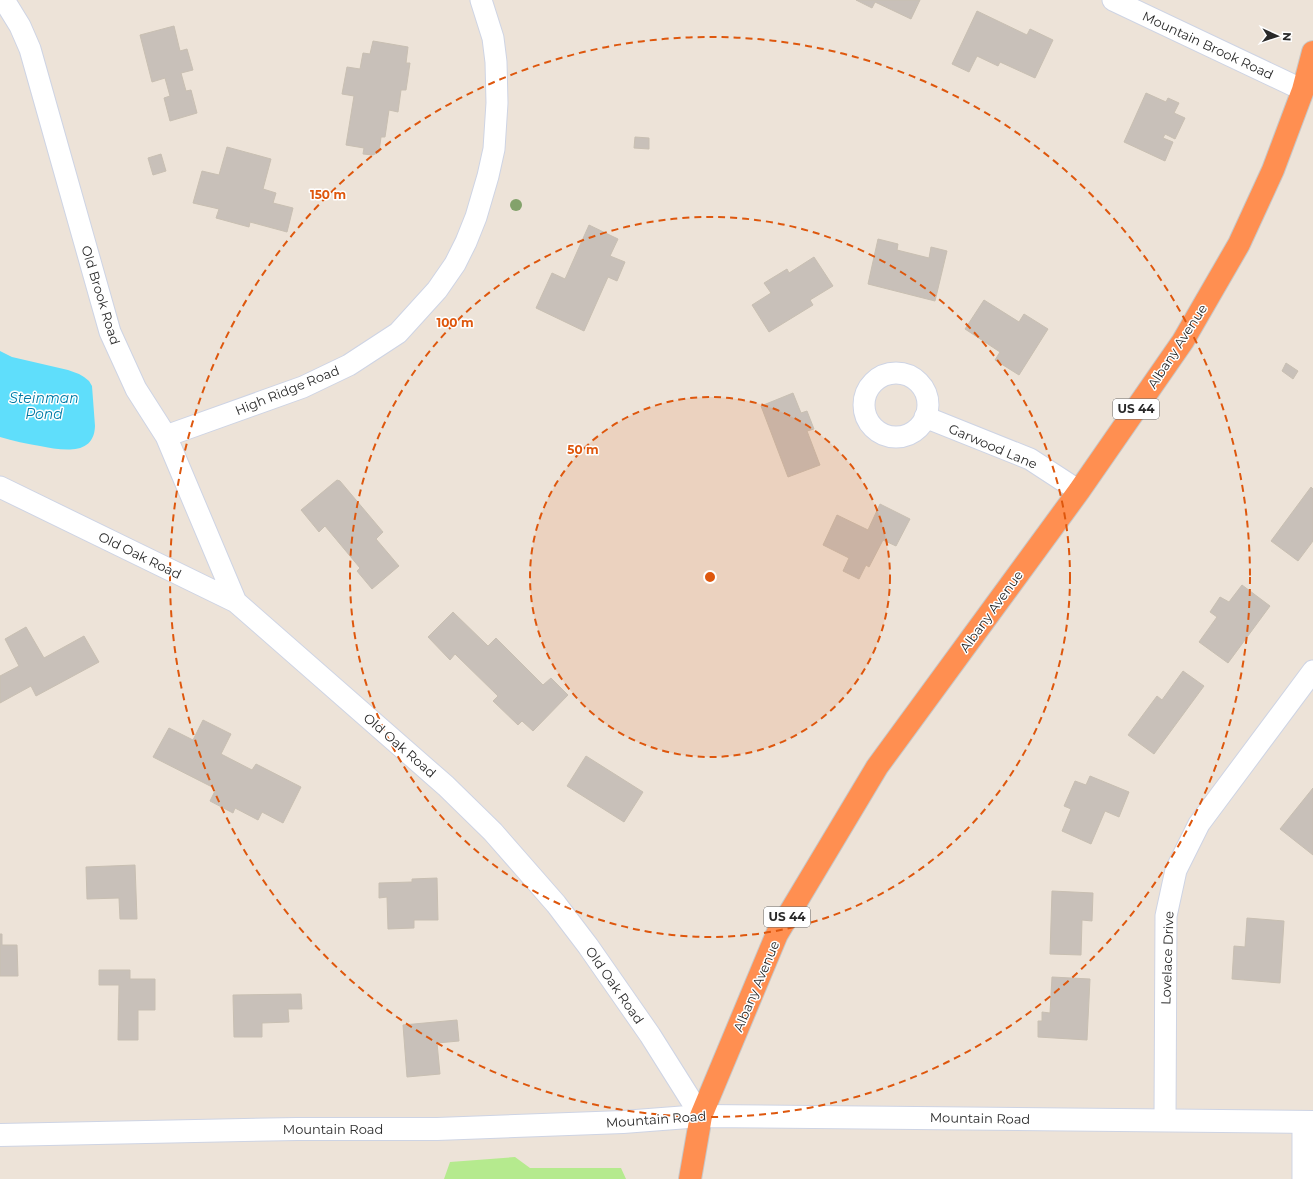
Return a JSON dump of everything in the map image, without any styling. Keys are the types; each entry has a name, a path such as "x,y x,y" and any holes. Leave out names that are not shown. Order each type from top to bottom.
{"highway":[{"name":"Albany Avenue","path":"690,1179 701,1116 777,934 877,767 1079,491 1183,341 1239,244 1273,170 1303,90 1313,52"}],"main road":[{"name":"Mountain Road","path":"0,1135 297,1129 437,1129 623,1122 701,1116 1308,1122"}],"street":[{"name":"Old Brook Road","path":"4,0 20,26 30,49 110,332 136,389 166,436 236,602"},
{"name":"High Ridge Road","path":"166,436 303,387 349,365 398,334 438,290 455,264 466,242 480,204 494,149 497,103 496,62 493,38 481,0"},
{"name":"Mountain Brook Road","path":"1113,0 1303,90"},
{"name":"Garwood Lane","path":"925,418 1030,459 1079,491"},
{"name":"Old Oak Road","path":"0,487 236,602 446,786 498,838 556,904 588,946 650,1035 701,1116"},
{"name":"Lovelace Drive","path":"1165,1120 1166,916 1176,870 1199,824 1313,671"},
{"path":"1302,1179 1308,1122"}],"green space":[{"path":"515,1157 530,1168 621,1168 626,1179 444,1179 450,1162"}],"water":[{"name":"Steinman Pond","path":"0,351 12,357 68,370 79,374 89,381 92,386 95,426 93,436 89,443 83,447 66,450 0,437"}],"building":[{"path":"856,0 920,0 911,19 875,2 872,8"},
{"path":"977,11 1027,35 1030,29 1053,40 1035,78 1000,62 998,66 977,56 969,72 952,64"},
{"path":"174,26 180,51 187,49 193,70 181,73 186,91 191,90 197,113 170,121 164,98 170,96 165,78 152,82 140,35"},
{"path":"373,41 408,47 406,63 410,63 406,90 401,90 398,112 389,110 385,137 381,137 379,152 373,155 363,154 364,148 346,145 354,96 342,94 347,67 360,69 363,53 370,54"},
{"path":"1146,93 1166,102 1168,98 1179,103 1174,113 1185,118 1175,139 1165,134 1163,138 1173,142 1165,161 1124,142"},
{"path":"635,137 649,138 649,149 634,148"},
{"path":"227,147 271,159 263,189 276,193 273,203 293,208 287,232 250,222 249,227 216,218 219,209 193,203 202,171 219,175"},
{"path":"161,154 166,171 153,175 148,158"},
{"path":"589,225 618,239 610,256 625,262 617,281 608,277 584,331 536,308 552,273 565,279"},
{"path":"878,239 898,244 897,250 929,258 931,247 947,251 935,301 868,284"},
{"path":"814,257 833,286 810,300 813,305 769,332 752,305 771,293 764,283 787,269 789,273"},
{"path":"984,300 1019,322 1024,314 1048,329 1019,375 995,360 1000,352 965,329"},
{"path":"1286,363 1298,371 1293,379 1282,371"},
{"path":"793,393 801,413 807,411 814,429 807,431 820,465 788,477 761,406"},
{"path":"337,480 340,481 383,532 376,539 399,566 372,589 357,571 360,568 325,526 319,532 301,510"},
{"path":"1311,487 1313,489 1313,541 1298,561 1271,541"},
{"path":"880,504 910,519 896,546 883,540 869,567 866,565 859,579 843,571 849,558 823,545 837,515 868,530"},
{"path":"1242,585 1270,606 1228,663 1199,642 1217,617 1210,612 1220,597 1229,602"},
{"path":"453,612 488,646 496,638 543,685 551,678 568,695 533,731 522,721 518,725 493,701 498,696 455,654 450,660 428,637"},
{"path":"26,627 44,658 84,636 99,662 36,696 31,686 0,703 0,676 19,666 5,639"},
{"path":"1183,671 1204,686 1154,754 1128,735 1157,696 1162,700"},
{"path":"203,720 231,734 221,754 252,770 256,764 301,787 283,823 262,812 258,820 235,808 233,813 210,801 216,789 153,757 169,728 193,740"},
{"path":"586,756 643,792 624,822 567,786"},
{"path":"1090,776 1129,792 1119,817 1105,811 1091,844 1062,831 1071,809 1064,806 1075,781 1086,785"},
{"path":"1313,788 1313,855 1280,829"},
{"path":"135,865 137,919 120,919 119,898 87,899 86,867"},
{"path":"437,878 438,920 414,920 414,928 388,929 387,897 379,898 379,883 412,882 412,879"},
{"path":"1052,891 1093,893 1092,921 1082,920 1081,955 1050,954"},
{"path":"1247,918 1284,921 1280,983 1232,979 1234,946 1245,947"},
{"path":"0,934 2,934 2,945 17,945 18,976 0,976"},
{"path":"99,970 130,970 130,979 155,979 155,1010 138,1010 138,1040 118,1040 119,985 99,985"},
{"path":"1052,977 1090,979 1087,1040 1038,1037 1038,1021 1042,1021 1042,1012 1050,1013"},
{"path":"301,994 302,1009 288,1009 289,1022 262,1023 262,1037 234,1037 233,995"},
{"path":"457,1020 459,1041 437,1043 440,1074 407,1077 403,1025"}]}
